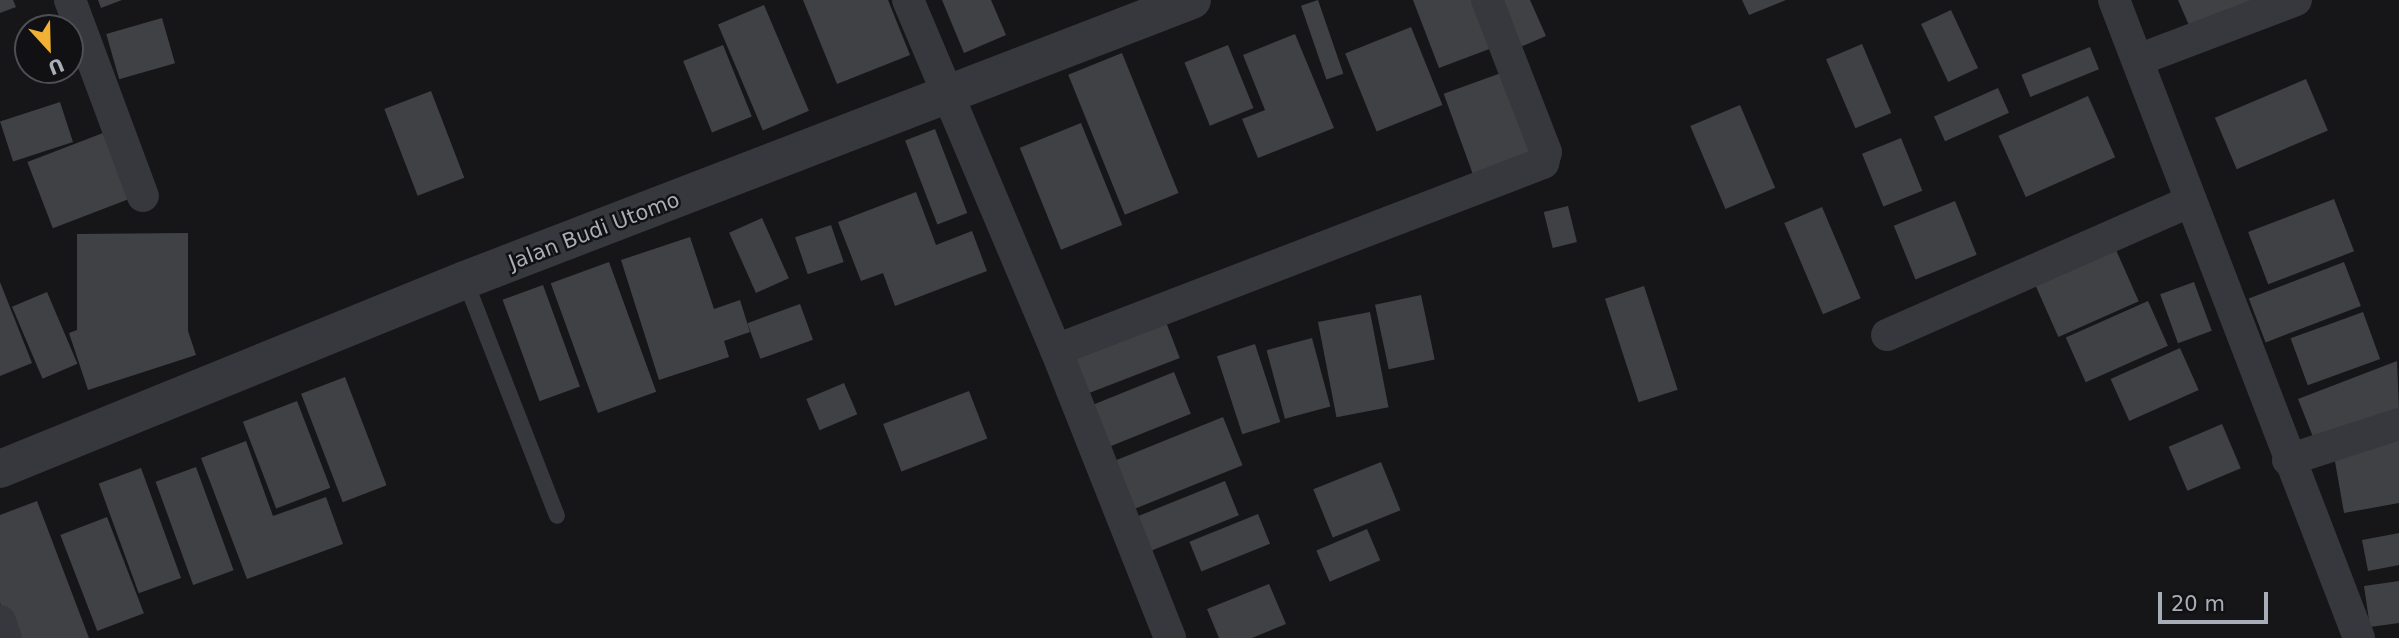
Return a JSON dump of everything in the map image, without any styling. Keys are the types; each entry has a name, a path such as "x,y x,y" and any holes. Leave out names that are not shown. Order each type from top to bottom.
{"street":[{"path":"70,0 143,196"},
{"path":"908,0 1056,350 1170,638"},
{"name":"Jalan Budi Utomo","path":"0,469 464,280 947,97 1191,0"},
{"path":"1056,350 1543,163 1546,152 1487,0"},
{"path":"2114,0 2288,460 2359,638"},
{"path":"2138,60 2296,0"},
{"path":"1886,335 2191,201"},
{"path":"2288,460 2399,425"},
{"path":"0,621 6,638"}],"lane":[{"path":"464,280 557,516"}],"building":[{"path":"0,0 13,0 16,7 0,13"},
{"path":"98,0 122,0 101,8"},
{"path":"803,0 888,0 910,55 837,84"},
{"path":"942,0 991,0 1006,35 964,53"},
{"path":"1318,0 1343,74 1326,80 1301,6"},
{"path":"1413,0 1474,0 1492,48 1439,68"},
{"path":"1497,0 1530,0 1546,36 1518,48"},
{"path":"1742,0 1786,0 1749,15"},
{"path":"2178,0 2267,0 2191,30"},
{"path":"764,5 809,111 763,130 718,25"},
{"path":"1951,10 1978,68 1948,82 1921,24"},
{"path":"162,18 175,63 119,79 106,34"},
{"path":"1411,27 1442,105 1377,131 1345,54"},
{"path":"1295,34 1334,128 1258,158 1242,119 1265,110 1243,55"},
{"path":"1862,44 1891,113 1855,128 1826,59"},
{"path":"723,45 752,116 712,133 683,61"},
{"path":"1228,45 1253,108 1210,126 1184,63"},
{"path":"2090,47 2099,69 2030,97 2021,75"},
{"path":"1122,53 1179,193 1125,215 1068,75"},
{"path":"1501,73 1530,154 1473,175 1444,94"},
{"path":"2306,79 2328,131 2237,169 2215,118"},
{"path":"1998,88 2009,113 1945,141 1934,116"},
{"path":"431,91 464,178 418,196 384,109"},
{"path":"2088,96 2115,157 2026,197 1998,136"},
{"path":"60,102 73,142 13,161 0,121"},
{"path":"1740,105 1775,188 1725,209 1690,126"},
{"path":"1081,123 1122,225 1061,250 1020,148"},
{"path":"935,129 967,213 937,224 905,140"},
{"path":"103,133 128,199 53,228 27,162"},
{"path":"1901,138 1922,191 1883,207 1862,154"},
{"path":"916,192 936,245 972,231 987,271 895,306 883,273 861,281 838,222"},
{"path":"2334,199 2354,251 2268,284 2248,232"},
{"path":"1955,201 1977,255 1916,280 1894,226"},
{"path":"1568,206 1577,242 1553,248 1544,212"},
{"path":"1822,207 1861,298 1823,314 1784,223"},
{"path":"762,218 789,278 756,293 729,233"},
{"path":"831,225 844,262 808,274 795,237"},
{"path":"188,233 188,331 196,355 88,390 69,333 77,330 77,234"},
{"path":"690,237 714,309 740,300 750,332 724,341 729,357 659,380 621,260"},
{"path":"2116,250 2139,301 2058,337 2036,286"},
{"path":"609,262 656,392 598,413 551,283"},
{"path":"2344,262 2361,306 2266,342 2249,299"},
{"path":"0,282 32,363 0,376"},
{"path":"2194,282 2212,331 2178,343 2160,294"},
{"path":"543,285 580,386 540,401 503,300"},
{"path":"1644,286 1678,390 1639,402 1605,299"},
{"path":"47,292 77,364 42,379 12,307"},
{"path":"1421,295 1435,360 1389,369 1375,305"},
{"path":"2148,301 2168,346 2086,382 2066,338"},
{"path":"800,304 813,340 760,359 747,323"},
{"path":"1370,312 1389,407 1336,417 1318,322"},
{"path":"2363,312 2380,359 2308,385 2291,338"},
{"path":"1164,317 1180,358 1085,395 1069,354"},
{"path":"1312,338 1330,407 1285,419 1267,350"},
{"path":"1255,344 1280,422 1242,434 1217,356"},
{"path":"2180,348 2199,390 2129,421 2111,379"},
{"path":"2397,361 2399,411 2315,442 2298,399"},
{"path":"1174,372 1191,414 1109,447 1092,405"},
{"path":"345,377 387,485 343,502 301,394"},
{"path":"844,383 857,414 820,430 806,399"},
{"path":"969,391 987,439 901,472 883,424"},
{"path":"297,401 330,488 276,509 243,422"},
{"path":"1223,417 1242,465 1133,509 1114,461"},
{"path":"2222,424 2241,468 2187,491 2169,447"},
{"path":"2399,437 2399,503 2344,513 2333,450"},
{"path":"246,441 273,516 326,497 343,544 247,579 201,458"},
{"path":"1381,462 1400,510 1333,538 1313,489"},
{"path":"196,467 234,570 193,585 156,482"},
{"path":"141,468 181,578 139,593 99,483"},
{"path":"1225,481 1239,515 1152,551 1138,516"},
{"path":"37,501 89,638 13,638 0,603 0,515"},
{"path":"1258,514 1270,544 1201,571 1189,542"},
{"path":"107,517 144,613 97,631 60,535"},
{"path":"1367,529 1380,560 1330,582 1316,550"},
{"path":"2399,533 2399,565 2368,571 2362,540"},
{"path":"2399,581 2399,623 2370,627 2364,586"},
{"path":"1269,584 1286,624 1252,638 1219,638 1207,609"}]}
